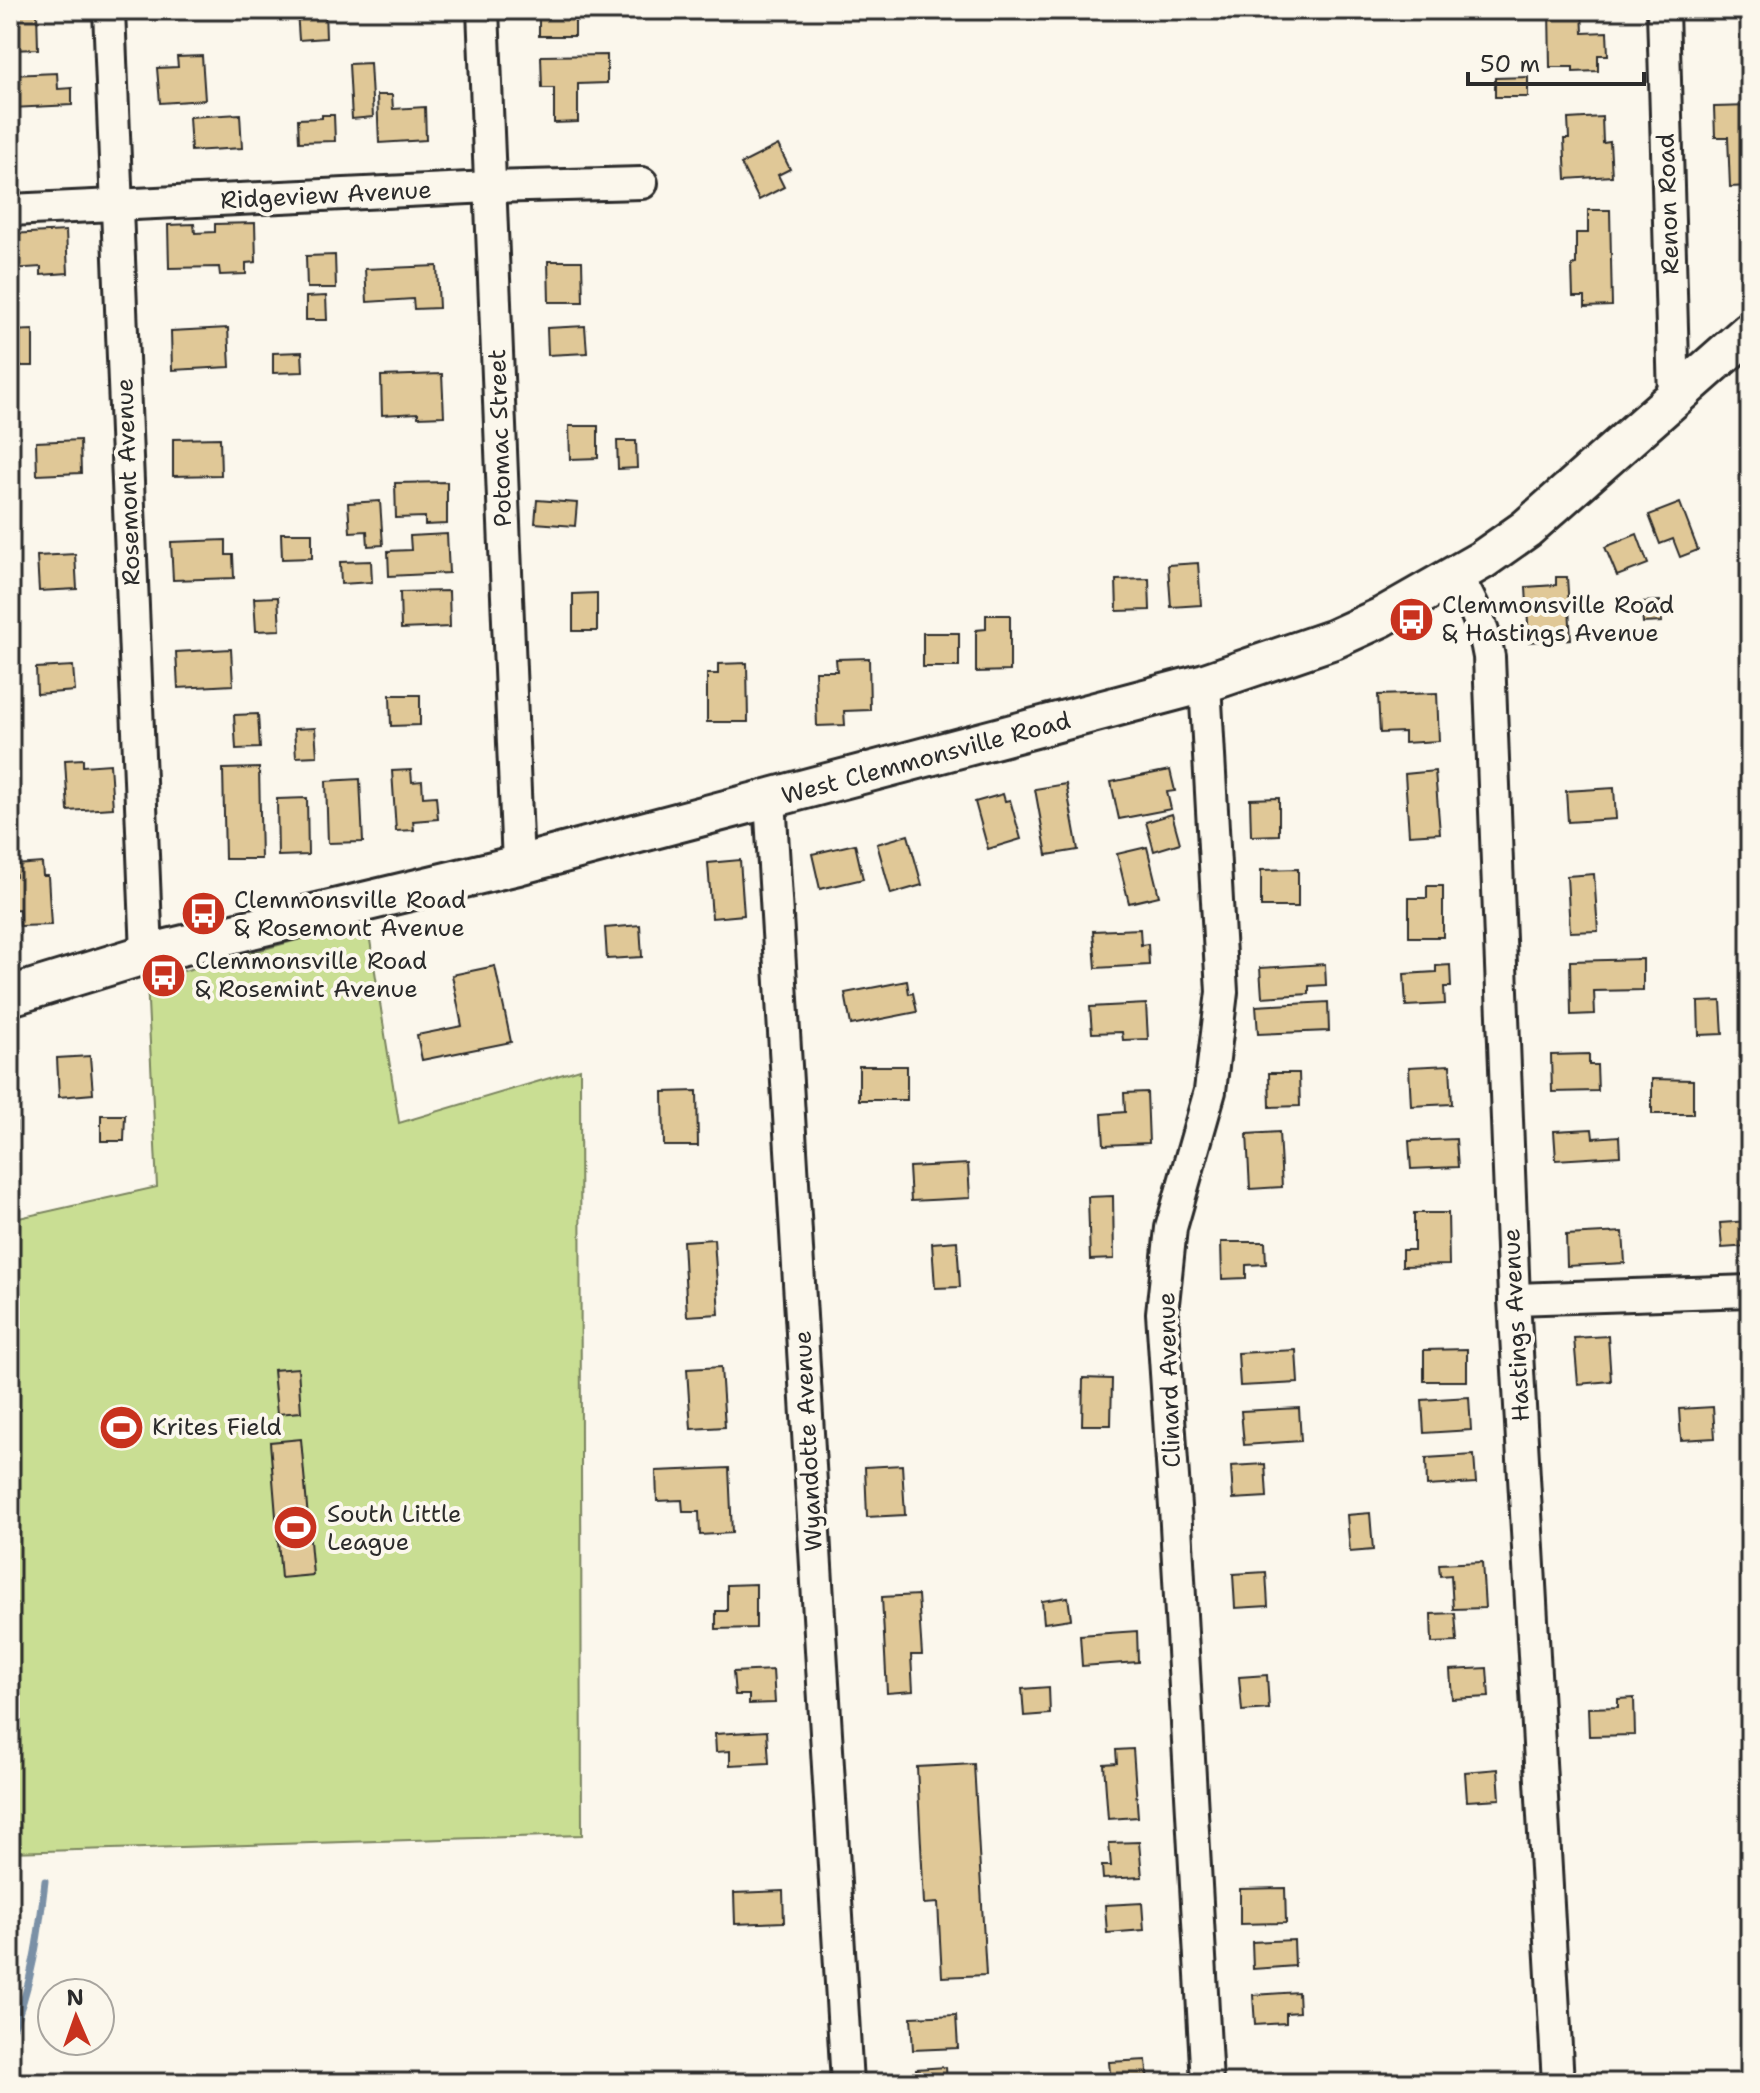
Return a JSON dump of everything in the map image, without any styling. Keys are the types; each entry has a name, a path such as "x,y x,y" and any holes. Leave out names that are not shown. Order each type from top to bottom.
{"main road":[{"name":"West Clemmonsville Road","path":"10,996 147,954 518,865 1205,683 1334,639 1382,617 1456,575 1526,529 1750,331"}],"street":[{"name":"Rosemont Avenue","path":"109,10 147,954"},
{"name":"Potomac Street","path":"483,10 518,865"},
{"name":"Renon Road","path":"1663,10 1674,398"},
{"name":"Ridgeview Avenue","path":"10,210 490,187 642,183"},
{"name":"Hastings Avenue","path":"1456,575 1475,606 1485,632 1489,657 1514,1299 1558,2083"},
{"name":"Clinard Avenue","path":"1205,683 1222,992 1210,1091 1171,1228 1162,1313 1207,2083"},
{"name":"Wyandotte Avenue","path":"770,799 847,2083"},
{"path":"1514,1299 1750,1291"}],"green space":[{"name":"South Little League","path":"367,921 399,1123 580,1069 582,1835 10,1852 10,1220 157,1187 147,981"}],"building":[{"path":"10,10 37,10 38,49 10,50"},
{"path":"297,10 325,10 326,38 299,40"},
{"path":"539,10 575,10 575,36 539,36"},
{"path":"1549,10 1582,10 1583,33 1607,32 1608,55 1598,55 1598,71 1573,72 1573,67 1550,67"},
{"path":"607,55 607,83 578,84 578,122 554,123 554,88 542,88 541,56"},
{"path":"202,56 205,100 160,103 157,68 178,67 177,57"},
{"path":"370,63 373,117 352,119 349,64"},
{"path":"57,73 58,89 72,88 72,105 12,108 10,75"},
{"path":"1528,77 1528,97 1495,97 1495,78"},
{"path":"377,95 392,95 393,109 425,107 426,140 379,143"},
{"path":"1750,106 1750,186 1730,187 1728,137 1715,137 1714,107"},
{"path":"240,114 242,148 191,151 189,117"},
{"path":"322,115 334,115 335,141 299,142 298,119 322,118"},
{"path":"1602,117 1603,143 1610,142 1612,176 1566,179 1564,139 1569,139 1568,119"},
{"path":"778,145 790,169 778,175 784,187 759,200 741,164"},
{"path":"1588,210 1610,210 1612,306 1585,307 1585,297 1573,297 1572,265 1576,264 1576,233 1588,233"},
{"path":"255,223 256,262 246,263 246,274 220,275 219,267 169,268 168,225 194,224 195,233 215,232 215,224"},
{"path":"66,231 68,273 41,275 41,267 10,269 10,234"},
{"path":"335,255 336,288 307,288 306,256"},
{"path":"548,261 582,261 583,302 549,302"},
{"path":"437,266 439,308 414,309 413,299 367,302 365,269"},
{"path":"326,296 327,320 306,320 306,297"},
{"path":"585,326 587,353 548,355 547,328"},
{"path":"228,328 230,367 172,370 171,331"},
{"path":"33,330 33,366 10,366 10,331"},
{"path":"302,352 303,372 273,373 273,353"},
{"path":"442,374 444,416 418,417 418,413 382,415 381,376"},
{"path":"569,426 598,426 598,458 570,459"},
{"path":"220,438 221,475 173,476 173,439"},
{"path":"80,440 81,473 37,475 36,442"},
{"path":"617,441 636,441 637,468 618,469"},
{"path":"447,482 447,524 425,525 425,517 396,518 395,483"},
{"path":"537,500 577,503 575,526 535,523"},
{"path":"380,501 383,545 368,546 367,531 350,532 348,503"},
{"path":"1680,503 1698,550 1680,557 1673,539 1660,544 1649,515"},
{"path":"281,533 312,533 312,558 282,559"},
{"path":"447,534 449,573 389,576 388,551 411,550 410,536"},
{"path":"1637,534 1648,564 1617,576 1605,547"},
{"path":"226,540 226,555 233,555 234,578 173,580 171,542"},
{"path":"75,554 77,589 39,591 37,556"},
{"path":"371,561 372,582 341,584 340,562"},
{"path":"1198,563 1201,605 1171,607 1168,565"},
{"path":"1556,577 1567,577 1571,639 1529,642 1526,587 1556,585"},
{"path":"1149,579 1150,610 1117,611 1116,580"},
{"path":"449,591 450,627 401,629 400,592"},
{"path":"597,593 597,631 573,631 573,594"},
{"path":"278,597 280,630 256,631 254,598"},
{"path":"1660,601 1662,622 1643,623 1641,602"},
{"path":"986,615 1010,615 1010,671 976,672 976,630 986,629"},
{"path":"923,633 959,633 959,667 923,667"},
{"path":"231,649 233,685 178,688 176,652"},
{"path":"869,658 870,710 844,711 845,725 817,726 815,671 837,671 836,659"},
{"path":"747,663 748,722 707,722 707,674 718,674 718,664"},
{"path":"73,666 75,691 37,694 36,668"},
{"path":"1437,693 1439,741 1404,743 1404,732 1380,733 1378,695"},
{"path":"390,695 420,695 420,725 391,726"},
{"path":"258,714 260,748 236,749 234,715"},
{"path":"315,728 317,756 296,757 294,729"},
{"path":"83,759 83,766 110,764 113,808 68,811 65,760"},
{"path":"259,768 261,859 225,859 223,769"},
{"path":"411,770 412,782 422,781 423,797 436,796 438,819 413,821 414,830 396,831 392,771"},
{"path":"1170,770 1175,791 1167,792 1171,809 1119,819 1111,782"},
{"path":"1435,771 1440,833 1409,835 1405,774"},
{"path":"360,779 363,842 328,843 326,781"},
{"path":"1066,784 1078,850 1047,855 1035,789"},
{"path":"1614,788 1616,819 1568,822 1566,791"},
{"path":"1003,794 1005,801 1010,800 1021,839 988,849 975,802"},
{"path":"307,798 308,855 278,856 277,799"},
{"path":"1279,798 1279,835 1251,836 1250,799"},
{"path":"1172,814 1180,843 1154,851 1146,822"},
{"path":"908,835 922,885 891,894 877,844"},
{"path":"855,844 863,879 820,889 812,854"},
{"path":"1147,847 1159,896 1129,903 1117,854"},
{"path":"740,860 744,915 712,918 708,863"},
{"path":"42,863 43,876 48,876 51,925 20,926 19,909 10,910 10,878 16,877 15,865"},
{"path":"1298,869 1298,907 1261,907 1261,870"},
{"path":"1594,874 1598,931 1570,932 1567,876"},
{"path":"1427,886 1443,886 1443,937 1409,937 1409,898 1427,898"},
{"path":"640,925 642,957 607,959 605,928"},
{"path":"1140,929 1141,945 1148,944 1149,965 1096,968 1093,931"},
{"path":"1643,959 1643,990 1594,991 1595,1014 1571,1015 1570,961"},
{"path":"1325,964 1326,985 1309,986 1309,994 1262,997 1260,968"},
{"path":"1450,965 1451,987 1444,987 1445,1004 1406,1006 1404,974 1436,972 1436,966"},
{"path":"495,966 511,1042 422,1060 417,1035 462,1026 452,975"},
{"path":"907,981 917,1012 851,1025 845,993"},
{"path":"1721,1001 1723,1034 1699,1035 1698,1002"},
{"path":"1328,1002 1329,1031 1258,1034 1256,1006"},
{"path":"1146,1004 1148,1039 1123,1040 1122,1032 1092,1033 1090,1007"},
{"path":"1589,1054 1589,1065 1597,1065 1598,1091 1552,1092 1551,1055"},
{"path":"90,1056 93,1094 59,1097 57,1058"},
{"path":"1450,1065 1452,1104 1411,1106 1409,1067"},
{"path":"859,1066 907,1066 907,1100 859,1100"},
{"path":"1269,1073 1299,1073 1300,1106 1270,1107"},
{"path":"1652,1079 1693,1080 1693,1114 1652,1114"},
{"path":"697,1091 698,1146 664,1146 663,1092"},
{"path":"1147,1092 1149,1143 1104,1145 1102,1114 1125,1112 1124,1093"},
{"path":"101,1115 125,1115 124,1141 101,1141"},
{"path":"10,1122 16,1122 16,1174 10,1175"},
{"path":"1592,1129 1593,1138 1619,1136 1620,1156 1556,1160 1554,1131"},
{"path":"1279,1132 1282,1187 1250,1189 1247,1134"},
{"path":"1456,1139 1458,1167 1411,1169 1409,1141"},
{"path":"968,1164 970,1198 911,1201 909,1167"},
{"path":"1113,1196 1114,1259 1090,1260 1088,1197"},
{"path":"1414,1213 1448,1213 1449,1265 1402,1266 1402,1250 1414,1250"},
{"path":"1749,1221 1750,1246 1722,1248 1720,1223"},
{"path":"1623,1232 1625,1263 1567,1266 1566,1235"},
{"path":"714,1239 719,1314 687,1316 683,1241"},
{"path":"957,1241 960,1287 935,1288 932,1243"},
{"path":"1221,1242 1265,1242 1266,1264 1246,1265 1246,1278 1222,1279"},
{"path":"1608,1336 1611,1381 1578,1384 1574,1338"},
{"path":"1467,1349 1467,1381 1424,1381 1424,1350"},
{"path":"1296,1350 1298,1383 1240,1386 1238,1353"},
{"path":"721,1367 725,1427 691,1429 687,1369"},
{"path":"298,1368 301,1412 277,1414 273,1370"},
{"path":"1083,1378 1112,1379 1111,1425 1082,1425"},
{"path":"1469,1397 1471,1430 1424,1433 1422,1400"},
{"path":"1713,1407 1715,1438 1681,1440 1679,1409"},
{"path":"1299,1408 1301,1441 1244,1445 1241,1411"},
{"path":"301,1439 313,1575 281,1578 270,1442"},
{"path":"1474,1455 1476,1483 1427,1486 1426,1458"},
{"path":"1265,1464 1267,1497 1233,1499 1231,1466"},
{"path":"902,1465 905,1515 867,1517 865,1467"},
{"path":"729,1468 732,1533 700,1535 699,1512 683,1512 682,1500 657,1501 656,1471"},
{"path":"1370,1513 1373,1550 1350,1552 1347,1515"},
{"path":"1482,1562 1485,1608 1453,1609 1451,1575 1440,1576 1439,1564"},
{"path":"1266,1572 1268,1606 1235,1608 1233,1574"},
{"path":"756,1584 756,1628 716,1629 716,1611 727,1611 727,1585"},
{"path":"918,1595 922,1655 911,1655 913,1691 887,1693 882,1597"},
{"path":"1068,1597 1071,1619 1044,1623 1042,1601"},
{"path":"1455,1613 1457,1642 1432,1643 1431,1614"},
{"path":"1137,1631 1138,1662 1082,1666 1080,1635"},
{"path":"1487,1668 1489,1697 1452,1699 1450,1670"},
{"path":"773,1670 775,1703 749,1704 749,1695 735,1695 733,1672"},
{"path":"1267,1675 1269,1709 1242,1711 1239,1677"},
{"path":"1049,1687 1050,1714 1024,1716 1022,1689"},
{"path":"1634,1698 1635,1735 1589,1736 1588,1708 1618,1707 1618,1699"},
{"path":"767,1731 769,1763 730,1765 730,1751 716,1752 715,1734"},
{"path":"1133,1749 1138,1817 1108,1819 1104,1764 1117,1763 1116,1750"},
{"path":"974,1764 986,1975 942,1977 938,1903 924,1904 917,1767"},
{"path":"1498,1769 1500,1799 1467,1801 1465,1772"},
{"path":"1139,1842 1142,1877 1103,1879 1102,1866 1111,1866 1109,1843"},
{"path":"1285,1888 1286,1923 1240,1924 1240,1889"},
{"path":"783,1891 784,1922 735,1924 734,1893"},
{"path":"1142,1903 1144,1930 1107,1933 1105,1905"},
{"path":"1294,1940 1295,1966 1253,1969 1252,1942"},
{"path":"1298,1992 1299,2012 1286,2013 1286,2023 1255,2025 1253,1995"},
{"path":"956,2015 958,2048 913,2050 911,2017"},
{"path":"1146,2060 1148,2083 1111,2083 1109,2062"},
{"path":"946,2067 947,2083 917,2083 916,2069"}],"waterway":[{"path":"10,2036 29,1980 45,1881"}],"place":[{"name":"Clemmonsville Road & Hastings Avenue","path":"1411,619"},
{"name":"Clemmonsville Road & Rosemont Avenue","path":"203,914"},
{"name":"Clemmonsville Road & Rosemint Avenue","path":"164,975"},
{"name":"Krites Field","path":"121,1427"},
{"name":"South Little League","path":"296,1528"}]}
